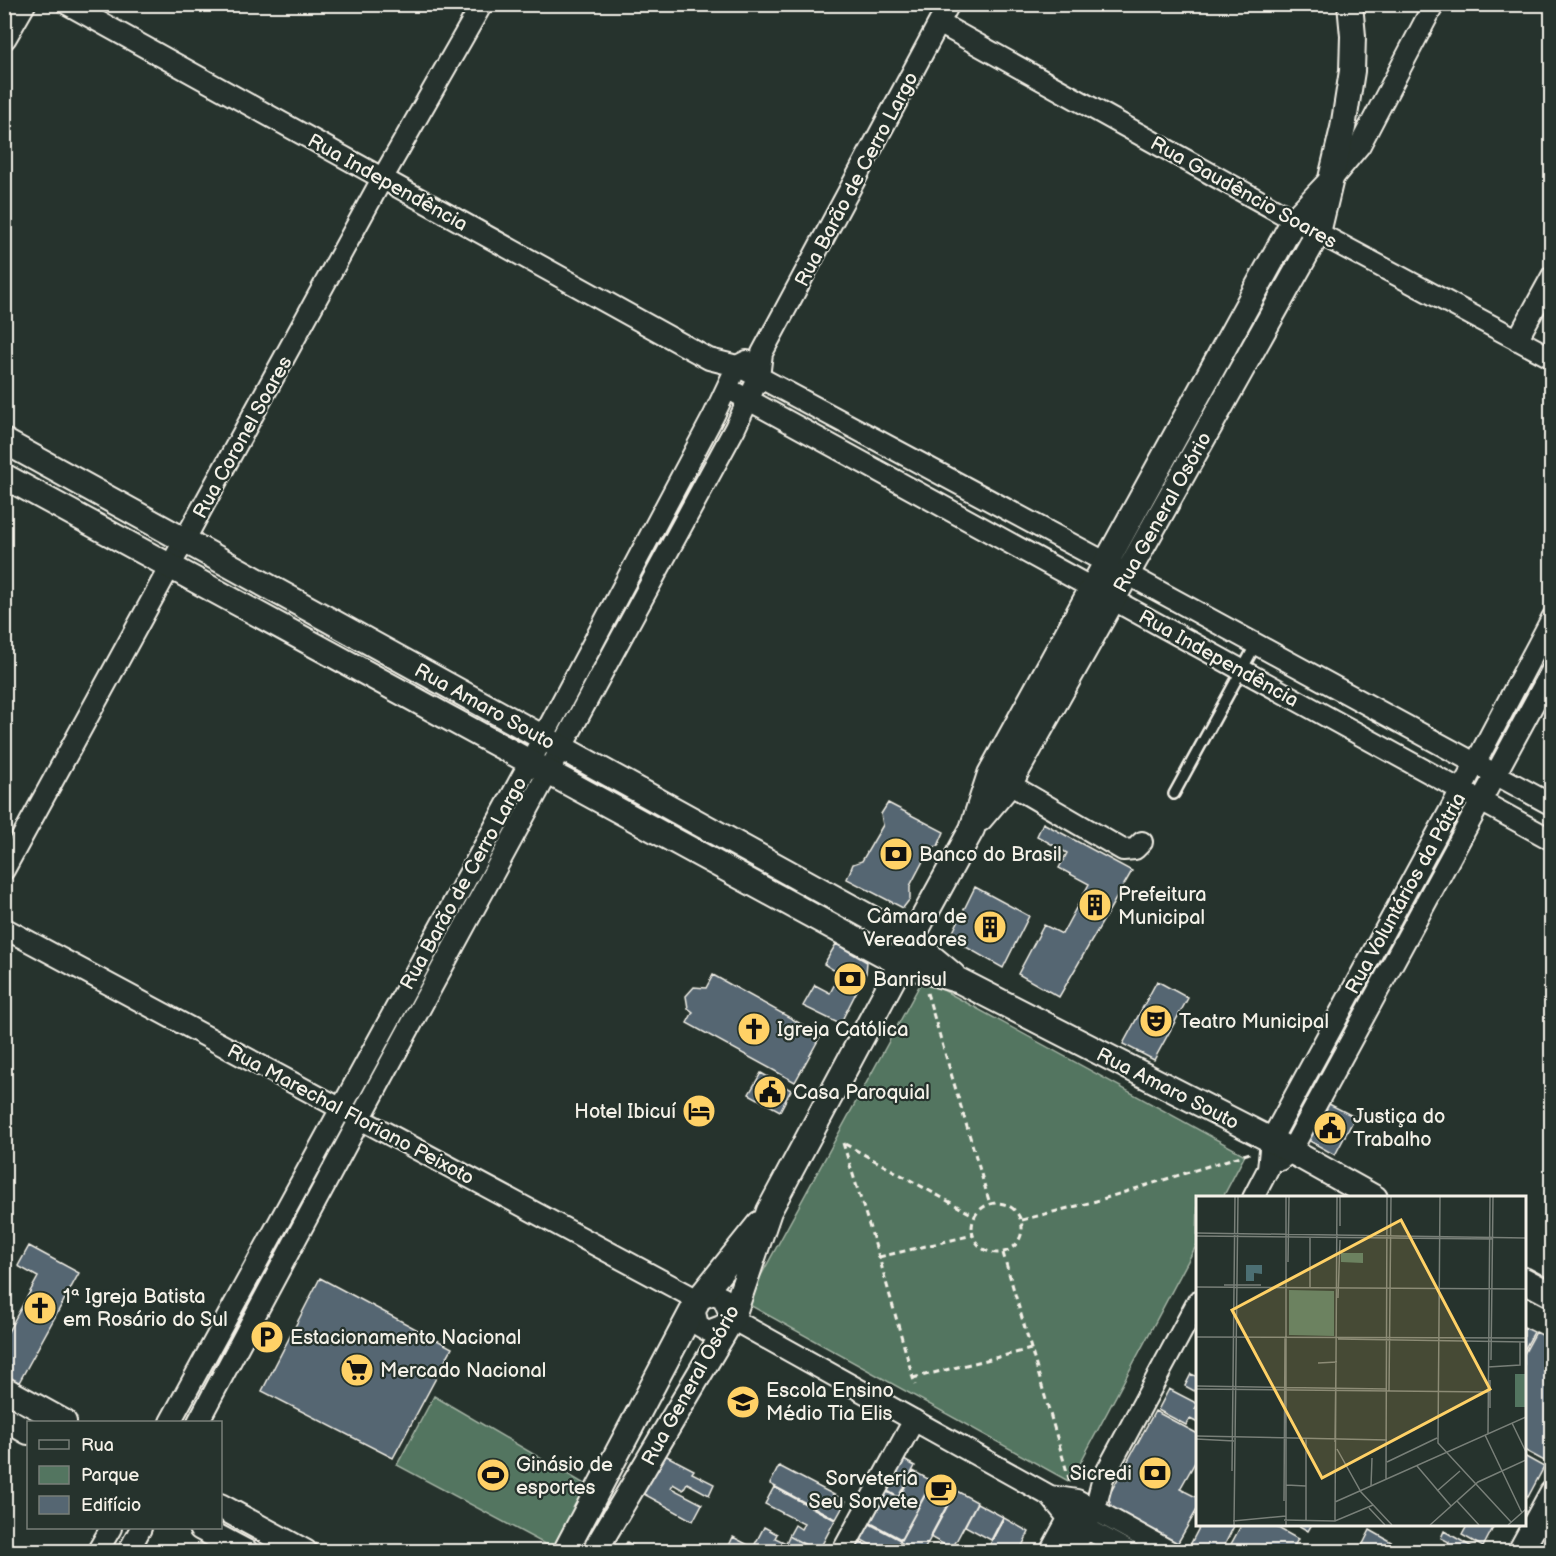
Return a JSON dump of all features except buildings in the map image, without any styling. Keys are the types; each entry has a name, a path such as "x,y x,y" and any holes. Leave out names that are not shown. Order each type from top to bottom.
{"street":[{"path":"4,37 23,4"},
{"name":"Rua Independência","path":"67,4 709,359 737,366 759,377 1551,805"},
{"name":"Rua Coronel Soares","path":"4,870 382,179 482,4"},
{"name":"Rua Barão de Cerro Largo","path":"552,743 624,632 716,464 759,377 762,353 949,4"},
{"path":"1328,184 1343,128 1352,71 1353,36 1350,4"},
{"name":"Rua General Osório","path":"1000,779 1091,588 1294,220 1360,145 1434,4"},
{"name":"Rua Gaudêncio Soares","path":"939,23 1294,220 1551,358"},
{"name":"Rua General Osório","path":"594,1551 732,1318 769,1211 901,964 911,940 1000,779 1113,600 1318,233 1328,184"},
{"path":"1517,340 1551,276"},
{"path":"1229,337 1254,347"},
{"path":"737,366 762,353"},
{"name":"Rua Independência","path":"709,359 726,387 748,400 1551,840"},
{"name":"Rua Barão de Cerro Largo","path":"199,1421 428,995 552,743 604,622 737,366"},
{"name":"Rua Amaro Souto","path":"4,441 911,940 960,981"},
{"path":"694,452 716,464"},
{"name":"Rua Amaro Souto","path":"4,476 901,964 960,981 1281,1146 1373,1196"},
{"path":"970,522 982,496"},
{"name":"Rua Voluntários da Pátria","path":"1281,1146 1341,1011 1551,618"},
{"path":"604,622 624,632"},
{"name":"Rua Voluntários da Pátria","path":"1254,1196 1281,1146 1362,1022 1551,670"},
{"name":"Rua Barão de Cerro Largo","path":"171,1421 408,985 540,767"},
{"path":"1000,779 1123,850 1135,849 1142,842"},
{"name":"Rua Marechal Floriano Peixoto","path":"4,928 698,1300 714,1294 723,1298 732,1318 1050,1496 1086,1505 1171,1551"},
{"path":"408,985 428,995"},
{"path":"1341,1011 1362,1022"},
{"name":"Rua General Osório","path":"565,1551 698,1300 769,1211"},
{"path":"1526,1281 1551,1295"},
{"path":"243,1287 265,1296"},
{"path":"698,1300 695,1313 698,1325 708,1331 732,1318"},
{"path":"1050,1551 1076,1523 1103,1478 1196,1303"},
{"path":"218,1333 240,1343"},
{"path":"4,1389 62,1421"},
{"path":"4,1418 27,1431"},
{"path":"842,1551 914,1420"},
{"path":"1520,1551 1551,1493"},
{"name":"Rua Marechal Floriano Peixoto","path":"1050,1496 1076,1523 1129,1551"},
{"path":"222,1507 305,1551"},
{"path":"1072,1551 1076,1523"},
{"path":"97,1551 110,1529"},
{"path":"128,1551 140,1529"},
{"path":"205,1529 246,1551"}],"lane":[{"path":"1174,794 1256,644"}],"path":[{"path":"927,991 990,1204"},
{"path":"915,1385 879,1257 843,1143 975,1216"},
{"path":"1022,1220 1096,1201 1281,1146"},
{"path":"990,1204 1006,1204 1013,1208 1022,1220 1023,1228 1017,1245 1003,1253 988,1252 981,1248 973,1235 975,1216 979,1210 990,1204"},
{"path":"879,1257 973,1235"},
{"path":"1003,1253 1070,1482 1086,1505"},
{"path":"912,1378 1031,1349"}],"green space":[{"path":"923,979 1245,1155 1224,1196 1196,1196 1196,1246 1070,1482 746,1303"},
{"name":"Ginásio de esportes","path":"434,1396 588,1486 554,1549 397,1465"}],"place":[{"name":"Banco do Brasil","path":"896,854"},
{"name":"Prefeitura Municipal","path":"1095,905"},
{"name":"Câmara de Vereadores","path":"990,927"},
{"name":"Banrisul","path":"850,979"},
{"name":"Teatro Municipal","path":"1156,1021"},
{"name":"Igreja Católica","path":"754,1029"},
{"name":"Casa Paroquial","path":"770,1092"},
{"name":"Hotel Ibicuí","path":"699,1111"},
{"name":"Justiça do Trabalho","path":"1330,1128"},
{"name":"1ª Igreja Batista em Rosário do Sul","path":"40,1308"},
{"name":"Estacionamento Nacional","path":"267,1337"},
{"name":"Mercado Nacional","path":"357,1370"},
{"name":"Escola Ensino Médio Tia Elis","path":"743,1402"},
{"name":"Sicredi","path":"1155,1473"},
{"name":"Ginásio de esportes","path":"493,1475"},
{"name":"Sorveteria Seu Sorvete","path":"941,1490"}]}
